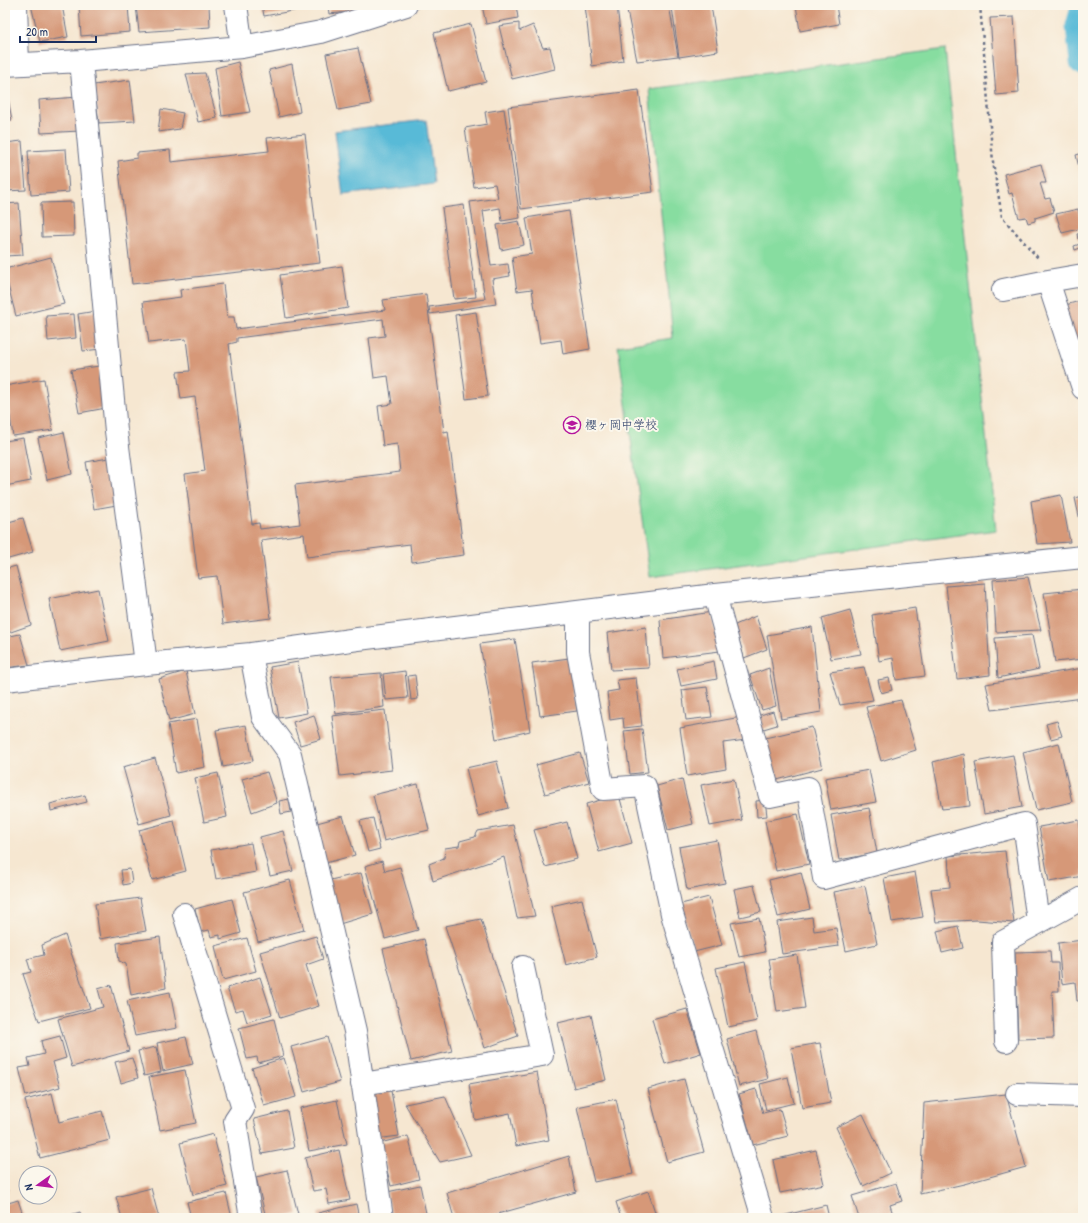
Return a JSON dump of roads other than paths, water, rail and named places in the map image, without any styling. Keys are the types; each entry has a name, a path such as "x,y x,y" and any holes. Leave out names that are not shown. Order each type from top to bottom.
{"street":[{"path":"16,5 11,64 81,61 242,47 321,32 406,5"},
{"path":"236,5 242,47"},
{"path":"81,61 116,431 146,664"},
{"path":"1004,290 1048,280 1083,275"},
{"path":"1048,280 1083,388"},
{"path":"5,680 251,654 358,639 715,595 1083,557"},
{"path":"715,595 770,796 808,788 824,878 1024,824 1038,921"},
{"path":"578,612 578,652 603,789 645,786 672,914 764,1218"},
{"path":"251,654 262,717 290,754 355,1031 382,1218"},
{"path":"1006,1041 1003,942 1038,921 1083,898"},
{"path":"184,914 243,1109 235,1121 251,1218"},
{"path":"362,1084 542,1056 523,968"},
{"path":"1017,1094 1083,1096"}],"water":[{"path":"426,120 434,184 343,195 335,131"}],"waterway":[{"path":"1083,12 1079,26 1083,62"}],"place":[{"name":"櫻ヶ岡中学校","path":"572,425"}]}
